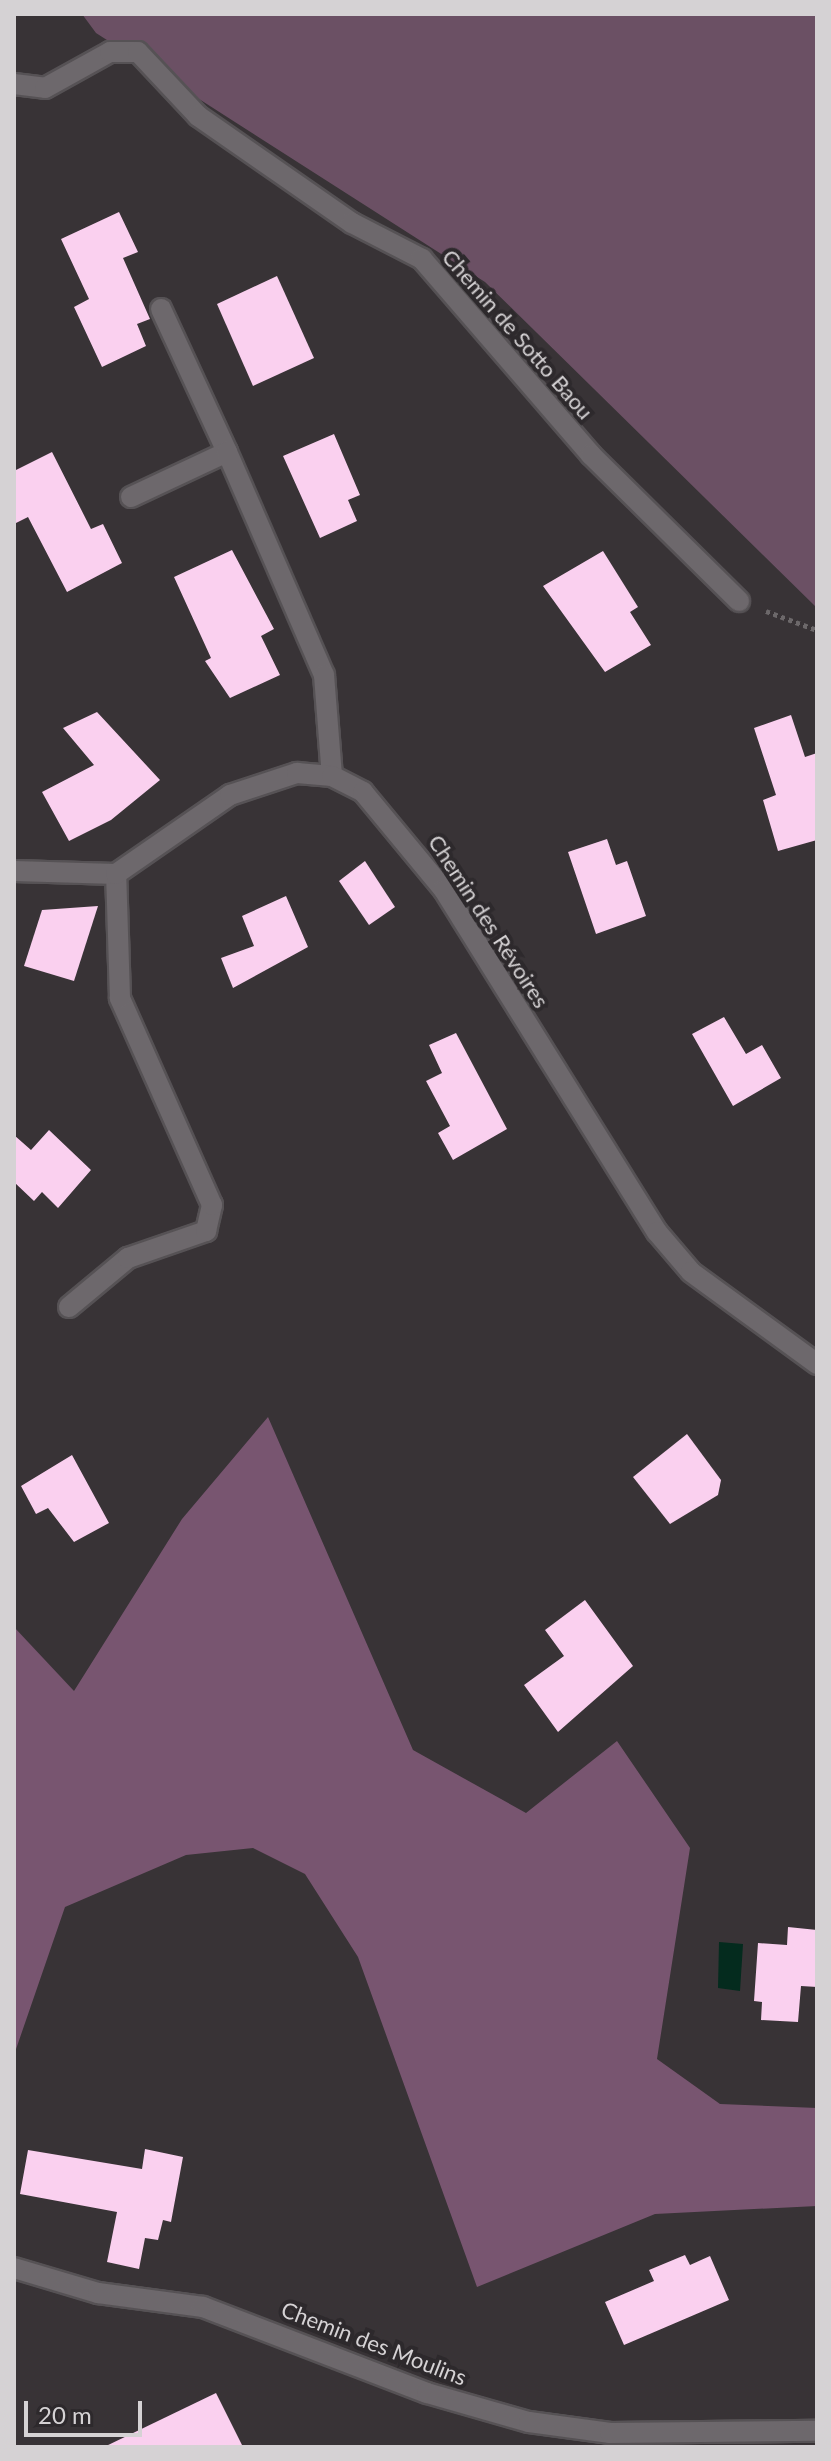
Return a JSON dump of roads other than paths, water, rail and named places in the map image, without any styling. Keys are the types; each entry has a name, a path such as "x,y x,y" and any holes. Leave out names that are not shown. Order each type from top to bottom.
{"street":[{"name":"Chemin de Sotto Baou","path":"14,84 45,88 110,52 138,52 198,116 352,223 422,259 591,455 739,601"},
{"path":"161,309 324,675 332,776"},
{"path":"131,497 227,452"},
{"name":"Chemin des Révoires","path":"116,874 242,789 297,773 332,776 363,792 444,890 657,1232 691,1272 817,1364"},
{"path":"14,871 116,874 120,998 212,1205 206,1231 128,1258 69,1307"},
{"name":"Chemin des Moulins","path":"14,2268 98,2293 203,2307 427,2393 529,2422 610,2433 817,2431"}]}
